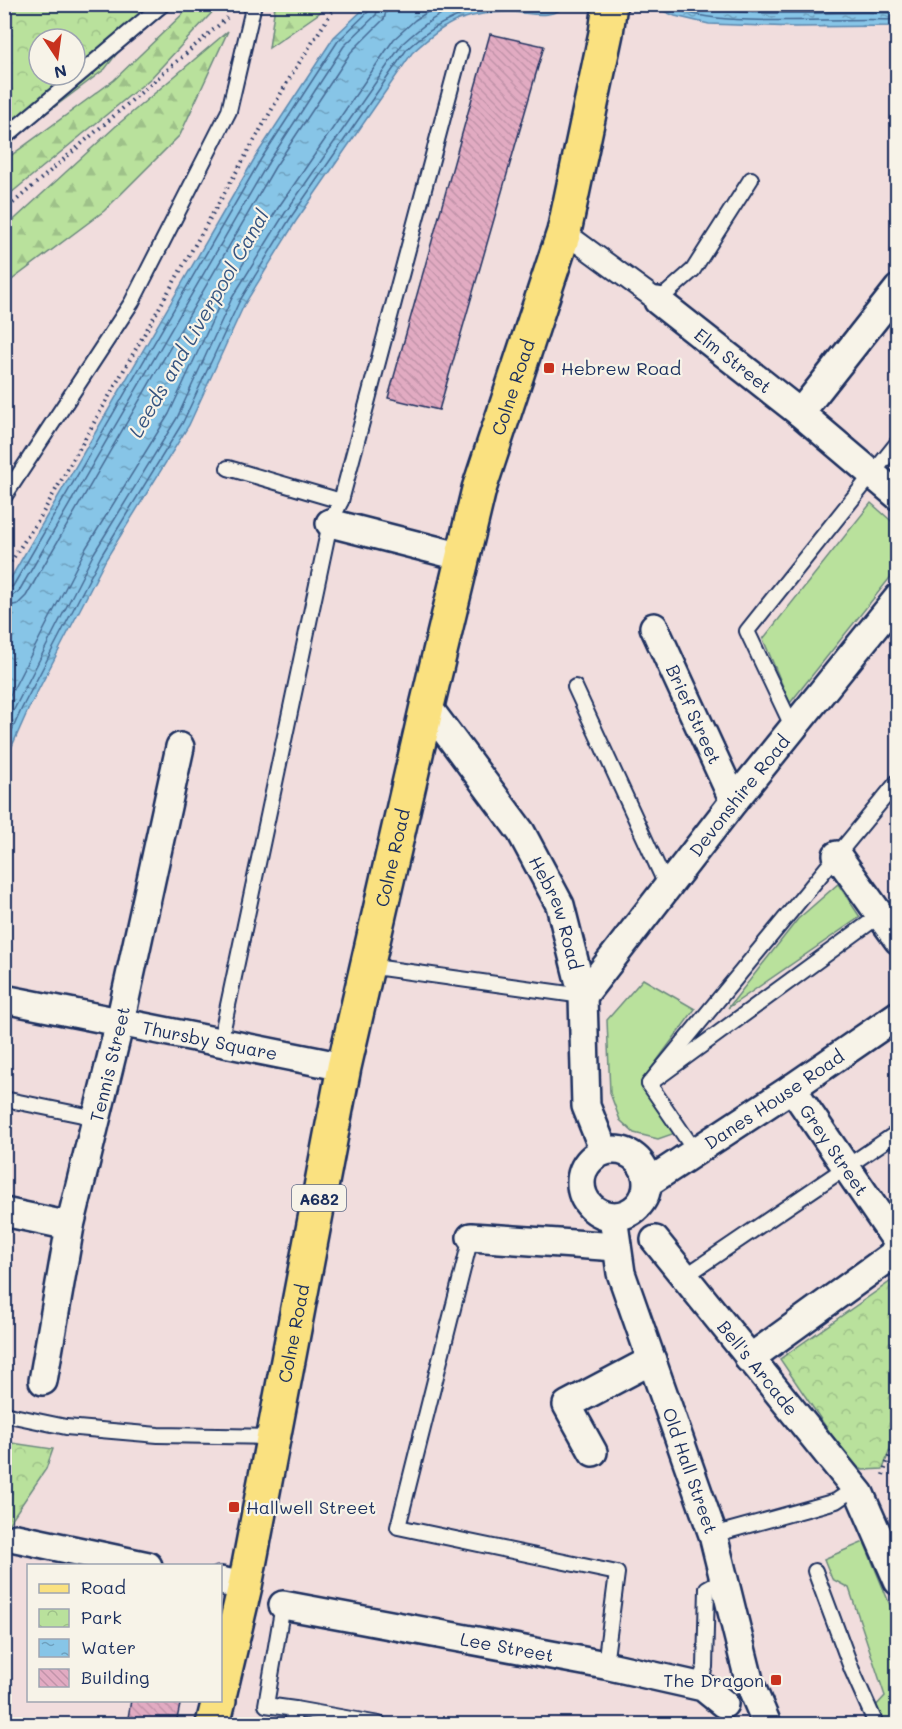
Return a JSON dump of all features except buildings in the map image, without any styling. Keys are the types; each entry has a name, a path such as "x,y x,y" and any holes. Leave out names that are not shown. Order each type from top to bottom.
{"main road":[{"name":"Colne Road","path":"222,1675 233,1583 273,1437 344,1067 427,706 479,489 564,232 608,19"},
{"path":"213,1725 219,1702"}],"street":[{"name":"Elm Street","path":"564,232 658,301 800,413 897,496"},
{"path":"800,413 897,289"},
{"path":"335,512 462,557"},
{"name":"Devonshire Road","path":"584,996 734,801 897,598"},
{"name":"Brief Street","path":"654,627 734,801"},
{"name":"Hebrew Road","path":"427,706 521,832 560,905 584,996 586,1106 604,1151"},
{"name":"Tennis Street","path":"43,1381 70,1226 120,1022 180,747"},
{"path":"837,855 897,940"},
{"name":"Thursby Square","path":"4,999 344,1067"},
{"name":"Danes House Road","path":"649,1182 792,1088 897,1015"},
{"name":"Grey Street","path":"792,1088 897,1243"},
{"path":"618,1150 632,1154 644,1166 649,1182 646,1195 641,1204 628,1214 613,1217 597,1212 583,1196 581,1183 584,1168 593,1157 604,1151 618,1150"},
{"path":"4,1212 70,1226"},
{"name":"Old Hall Street","path":"613,1217 621,1273 713,1535 750,1684 767,1725"},
{"path":"471,1237 617,1246"},
{"name":"Bell's Arcade","path":"655,1240 857,1491 897,1581"},
{"path":"749,1359 897,1251"},
{"path":"593,1452 567,1405 652,1360"},
{"path":"16,1538 139,1564"},
{"name":"Lee Street","path":"283,1605 605,1665 704,1687 718,1714"},
{"path":"718,1714 731,1692 750,1684"}],"lane":[{"path":"4,138 163,4"},
{"path":"4,497 132,302 229,111 253,11"},
{"path":"220,1043 335,512 461,50"},
{"path":"658,301 693,270 751,179"},
{"path":"793,728 747,631 897,442"},
{"path":"228,468 335,512"},
{"path":"575,687 667,887"},
{"path":"649,1084 897,782"},
{"path":"649,1084 880,915"},
{"path":"367,966 584,996"},
{"path":"649,1084 695,1151"},
{"path":"4,1099 97,1118"},
{"path":"684,1276 847,1168 897,1132"},
{"path":"471,1237 398,1527 617,1573 605,1665"},
{"path":"4,1414 66,1427 158,1435 273,1437"},
{"path":"713,1535 836,1502 857,1491"},
{"path":"815,1571 852,1670 876,1725"},
{"path":"698,1686 705,1668 707,1588 725,1578"},
{"path":"283,1605 266,1705 379,1725"},
{"path":"292,1725 295,1710"}],"path":[{"path":"4,573 41,516 286,85 337,4"},
{"path":"4,211 233,12"}],"green space":[{"path":"275,4 327,5 318,14 269,48"},
{"path":"5,5 154,5 105,69 87,82 87,27 27,27 27,87 81,87 5,144"},
{"path":"192,5 219,5 151,78 5,198 5,160 114,80"},
{"path":"228,31 180,135 104,211 5,285 5,228 116,126"},
{"path":"871,503 897,526 897,569 790,703 763,639"},
{"path":"838,884 860,917 728,1008 798,919"},
{"path":"643,979 695,1009 642,1081 681,1131 658,1139 634,1133 620,1120 610,1093 607,1020"},
{"path":"897,1277 897,1435 883,1469 863,1470 851,1464 780,1359"},
{"path":"5,1442 53,1449 46,1469 5,1529"},
{"path":"864,1542 897,1622 897,1724 883,1724 874,1708 885,1696 849,1588 832,1579 824,1559"}],"water":[{"name":"Leeds and Liverpool Canal","path":"368,5 566,5 554,13 547,14 509,12 477,15 458,20 440,30 412,53 296,221 244,305 189,425 106,559 28,710 5,762 5,588 256,156 334,37"},
{"path":"627,5 897,5 897,26 794,27 709,24 675,16 656,8"}],"place":[{"name":"Hebrew Road","path":"549,368"},
{"name":"Hallwell Street","path":"234,1507"},
{"name":"The Dragon","path":"776,1680"}]}
